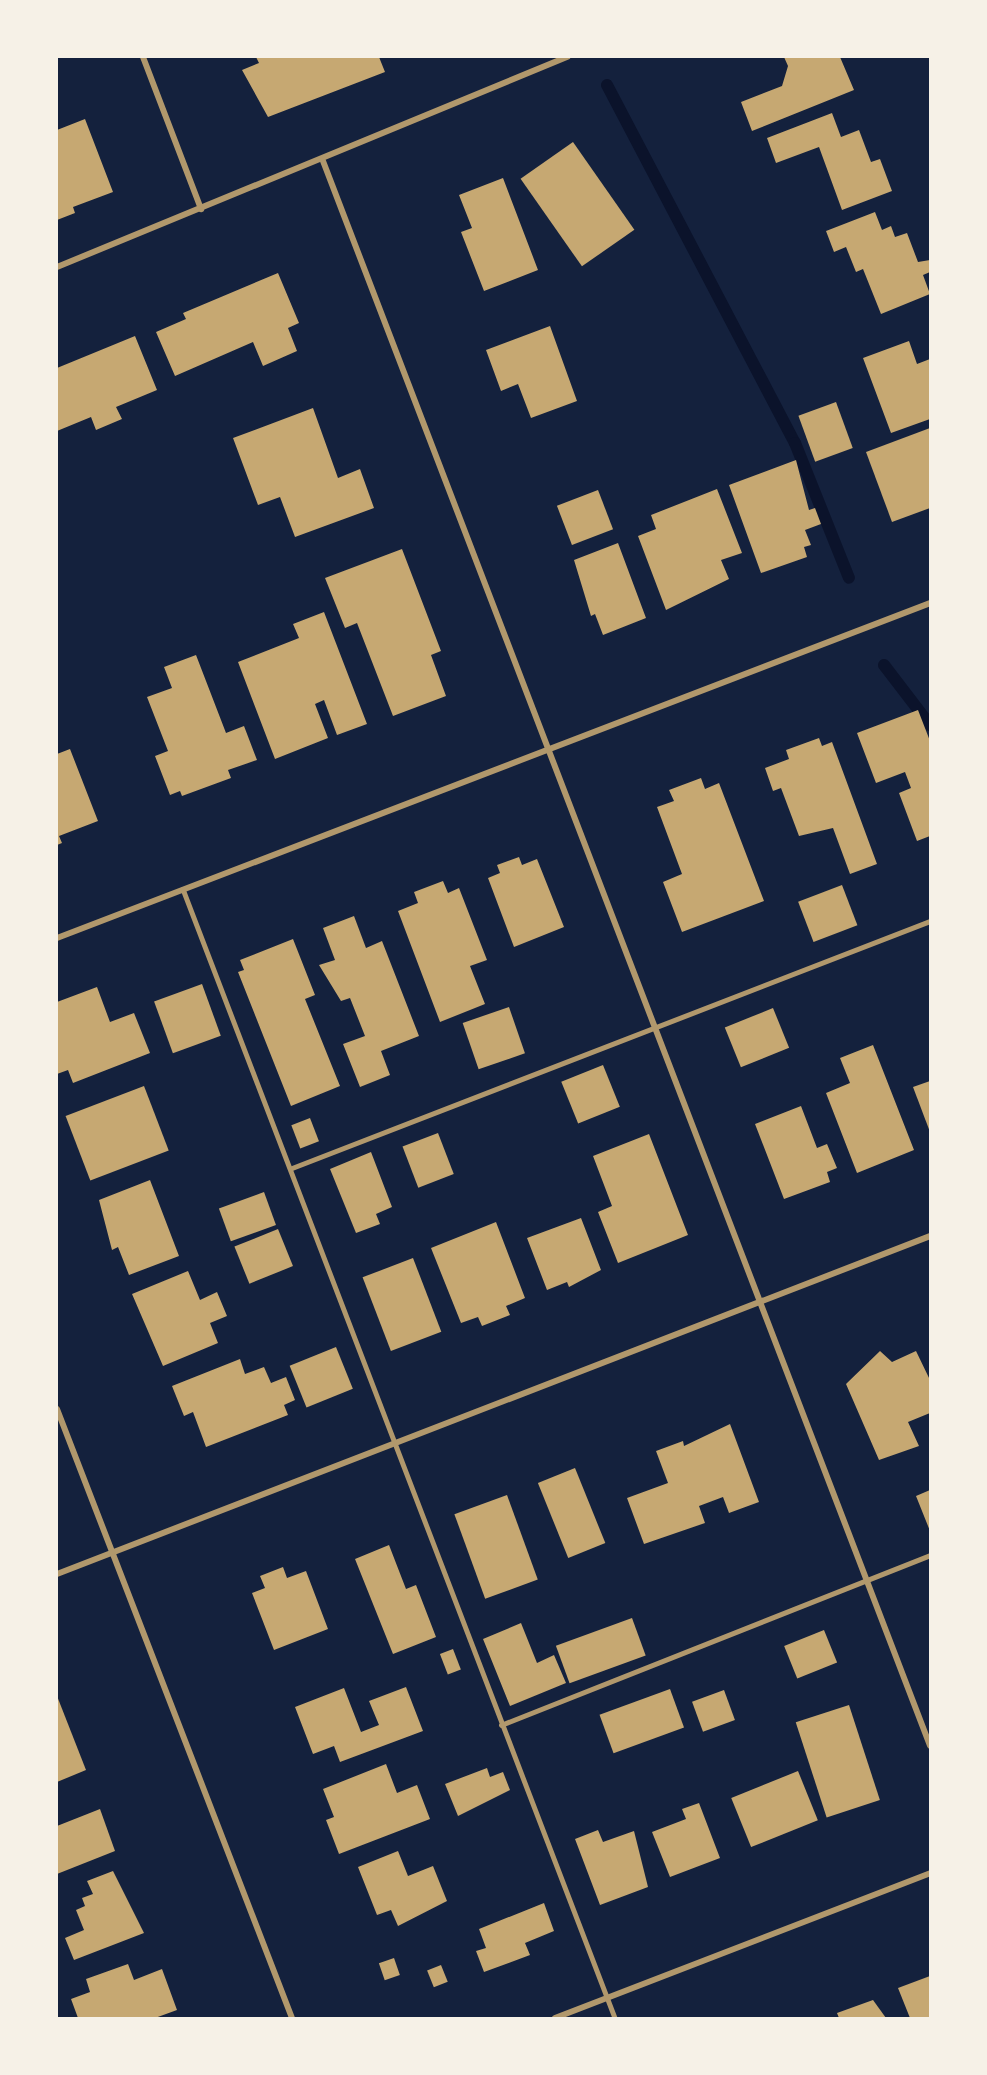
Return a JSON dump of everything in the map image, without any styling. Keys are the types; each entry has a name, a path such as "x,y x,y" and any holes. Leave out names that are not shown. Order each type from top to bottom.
{"street":[{"path":"144,57 201,209"},
{"path":"57,267 323,161 567,57"},
{"path":"323,161 758,1302 930,1746"},
{"path":"57,938 548,747 930,603"},
{"path":"57,1574 930,1236"},
{"path":"57,1409 292,2018"},
{"path":"555,2018 930,1873"}],"lane":[{"path":"183,889 292,1168 392,1444 615,2018"},
{"path":"292,1168 930,921"},
{"path":"501,1725 930,1555"}],"building":[{"path":"256,57 379,57 385,72 268,117 242,70 259,63"},
{"path":"784,57 840,57 854,90 752,131 741,102 782,86 788,66"},
{"path":"832,113 841,137 859,130 871,162 880,159 892,191 842,210 819,147 776,163 767,138"},
{"path":"85,119 113,192 73,207 75,213 57,220 57,130"},
{"path":"573,142 634,230 582,266 521,179"},
{"path":"503,178 538,270 484,291 461,232 472,228 459,195"},
{"path":"875,212 882,230 891,226 895,237 907,233 918,262 930,260 930,272 923,275 930,294 881,314 863,269 856,272 846,247 834,252 826,231"},
{"path":"278,273 299,323 288,328 297,351 263,366 253,342 175,376 156,332 186,319 183,313"},
{"path":"550,326 577,401 531,418 518,384 501,391 486,350"},
{"path":"135,336 157,390 116,407 122,419 96,430 91,417 57,431 57,368"},
{"path":"909,341 917,364 930,359 930,419 891,433 863,358"},
{"path":"836,402 853,448 815,462 798,416"},
{"path":"313,408 338,478 360,469 374,508 295,537 280,497 258,505 233,438"},
{"path":"930,428 930,508 892,522 866,452"},
{"path":"796,460 809,510 815,508 821,524 805,530 811,545 804,547 807,557 761,573 729,485"},
{"path":"717,489 742,553 721,560 729,579 666,610 638,536 656,529 651,515"},
{"path":"598,490 613,529 572,545 557,506"},
{"path":"618,543 646,618 603,635 595,614 591,616 574,560"},
{"path":"402,549 441,651 431,655 446,696 393,716 357,623 345,628 325,578"},
{"path":"324,612 367,724 337,735 324,700 315,704 328,738 275,759 238,662 299,638 293,624"},
{"path":"196,655 226,733 244,726 257,760 228,770 231,778 182,796 180,791 170,795 155,756 168,751 147,697 172,688 164,667"},
{"path":"918,710 930,741 930,836 917,841 899,793 911,788 905,772 876,783 857,733"},
{"path":"819,738 822,746 832,742 877,864 850,874 833,828 799,836 781,788 773,791 765,768 789,759 786,750"},
{"path":"70,749 98,821 59,836 62,843 57,845 57,754"},
{"path":"701,778 705,789 719,783 764,901 682,932 663,882 682,874 657,807 674,801 669,790"},
{"path":"519,857 522,865 537,859 564,927 514,947 488,878 500,873 497,865"},
{"path":"443,881 448,893 459,888 487,960 470,966 485,1004 440,1022 398,911 418,903 414,892"},
{"path":"842,885 857,925 814,942 798,902"},
{"path":"354,916 366,948 382,941 419,1036 381,1051 390,1075 360,1087 343,1044 365,1036 350,998 341,1001 319,965 335,960 323,928"},
{"path":"293,939 315,995 305,999 340,1086 291,1106 238,972 244,970 240,960"},
{"path":"202,984 221,1036 173,1053 154,1001"},
{"path":"97,987 110,1022 134,1013 150,1053 73,1083 68,1070 57,1074 57,1002"},
{"path":"509,1007 525,1053 479,1069 463,1023"},
{"path":"773,1008 789,1048 741,1067 725,1027"},
{"path":"873,1045 914,1150 857,1173 826,1093 850,1083 840,1058"},
{"path":"603,1065 620,1107 578,1124 561,1082"},
{"path":"930,1081 930,1132 913,1087"},
{"path":"144,1086 169,1150 90,1181 66,1116"},
{"path":"801,1106 817,1148 827,1144 837,1168 827,1172 830,1182 784,1199 755,1124"},
{"path":"310,1118 319,1141 300,1149 291,1125"},
{"path":"438,1133 454,1174 418,1188 403,1147"},
{"path":"649,1134 688,1235 618,1263 598,1212 612,1206 593,1156"},
{"path":"371,1152 392,1207 376,1214 380,1224 356,1233 330,1169"},
{"path":"150,1180 179,1256 129,1275 118,1247 112,1250 99,1200"},
{"path":"264,1192 276,1225 231,1241 219,1208"},
{"path":"581,1218 601,1270 569,1287 567,1282 547,1290 527,1238"},
{"path":"496,1222 525,1298 506,1306 510,1315 482,1326 478,1317 461,1323 431,1248"},
{"path":"278,1229 293,1266 249,1284 234,1247"},
{"path":"413,1258 441,1332 391,1351 363,1277"},
{"path":"188,1271 200,1300 217,1292 227,1316 210,1323 218,1343 163,1366 132,1294"},
{"path":"336,1347 353,1389 306,1407 290,1366"},
{"path":"880,1351 892,1362 916,1351 930,1380 930,1413 908,1422 919,1446 879,1460 846,1384"},
{"path":"240,1359 245,1374 264,1367 271,1383 286,1377 295,1400 284,1405 288,1415 206,1447 193,1412 184,1416 172,1386"},
{"path":"730,1424 759,1502 729,1513 723,1497 699,1506 705,1523 644,1544 627,1498 668,1483 656,1451 683,1441 684,1446"},
{"path":"575,1468 605,1543 568,1558 538,1483"},
{"path":"930,1490 930,1531 916,1496"},
{"path":"507,1495 538,1580 485,1599 454,1514"},
{"path":"389,1545 406,1589 416,1585 436,1637 393,1654 355,1559"},
{"path":"283,1567 287,1578 306,1571 328,1629 274,1650 252,1593 265,1588 260,1576"},
{"path":"632,1618 646,1656 570,1683 556,1646"},
{"path":"521,1623 537,1663 554,1655 566,1683 510,1706 483,1639"},
{"path":"824,1630 837,1662 797,1679 784,1646"},
{"path":"453,1649 461,1670 448,1675 440,1654"},
{"path":"406,1687 423,1731 340,1762 334,1746 313,1754 295,1707 344,1688 361,1732 379,1725 369,1701"},
{"path":"670,1689 684,1728 614,1753 600,1715"},
{"path":"724,1690 735,1720 703,1732 692,1702"},
{"path":"57,1696 86,1770 57,1782"},
{"path":"849,1705 880,1800 827,1817 796,1722"},
{"path":"386,1764 397,1793 417,1785 430,1819 339,1854 326,1820 334,1817 323,1789"},
{"path":"487,1768 490,1777 503,1772 510,1790 458,1816 445,1784"},
{"path":"798,1771 818,1820 751,1847 731,1798"},
{"path":"699,1803 720,1858 670,1877 652,1832 686,1819 682,1809"},
{"path":"100,1809 115,1851 57,1874 57,1826"},
{"path":"598,1830 603,1842 634,1831 648,1887 600,1905 575,1839"},
{"path":"398,1851 408,1876 433,1866 447,1901 398,1926 391,1910 377,1915 358,1867"},
{"path":"113,1871 144,1933 74,1960 65,1938 84,1930 76,1910 85,1906 82,1898 93,1894 87,1881"},
{"path":"544,1903 554,1931 525,1943 530,1955 484,1972 476,1951 486,1948 479,1929"},
{"path":"394,1958 400,1975 385,1980 379,1963"},
{"path":"128,1964 134,1980 162,1969 177,2010 155,2018 78,2018 71,1999 90,1992 86,1979"},
{"path":"441,1965 448,1982 434,1987 427,1971"},
{"path":"930,1976 930,2018 910,2018 898,1988"},
{"path":"873,2000 886,2018 839,2018 837,2013"}],"waterway":[{"path":"607,85 795,443 849,578"},
{"path":"884,665 930,725"}]}
